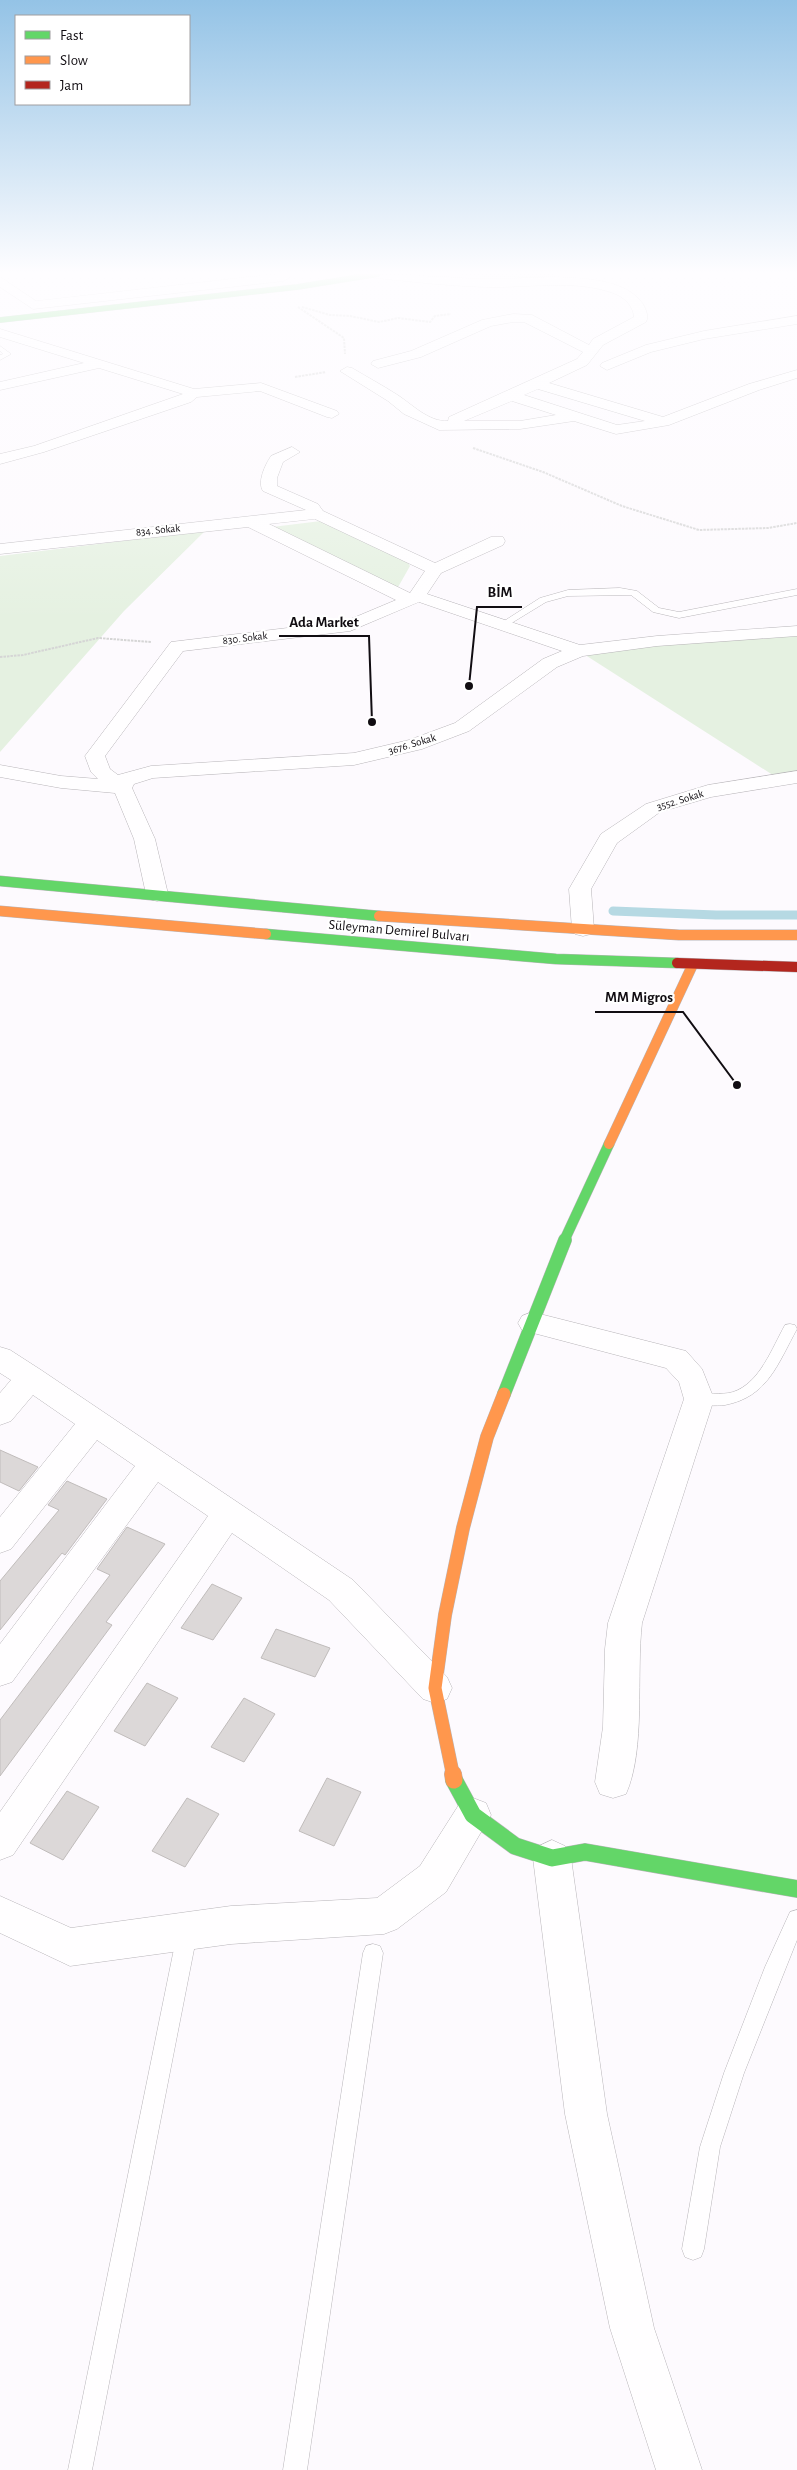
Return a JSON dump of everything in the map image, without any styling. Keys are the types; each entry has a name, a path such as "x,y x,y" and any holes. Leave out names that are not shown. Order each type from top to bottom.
{"main road":[{"name":"Süleyman Demirel Bulvarı","path":"0,881 383,916 680,935 797,935"},
{"name":"Süleyman Demirel Bulvarı","path":"0,911 556,959 797,967"},
{"path":"692,964 571,1224 487,1437 462,1528 445,1615 435,1688 453,1778 473,1816 515,1846 552,1858 585,1852 797,1889"}],"street":[{"path":"181,389 193,393 235,389"},
{"path":"267,389 332,414"},
{"path":"378,389 409,411 440,426 520,425 574,416"},
{"path":"440,426 526,389"},
{"path":"555,389 664,422"},
{"path":"511,396 616,430 664,422 748,389"},
{"path":"0,459 39,449 186,399 193,393"},
{"path":"292,452 276,459 269,478 269,488 312,507 317,514 435,569"},
{"name":"834. Sokak","path":"0,549 317,514"},
{"path":"249,521 413,598 579,651"},
{"path":"413,598 435,569 497,541"},
{"name":"830. Sokak","path":"177,646 350,626 413,598"},
{"name":"3676. Sokak","path":"122,788 125,780 151,772 354,759 416,745 462,727 550,663 579,651 657,641 797,631"},
{"path":"157,894 154,869 138,816 122,788 101,772 94,756 177,646"},
{"path":"0,771 61,782 122,788"},
{"name":"3552. Sokak","path":"583,929 580,889 609,839 616,834 653,808 708,791 797,777"},
{"path":"532,1323 676,1359 691,1374 697,1386 699,1400 625,1624 622,1649 621,1727 613,1782"},
{"path":"0,1358 341,1590 435,1688"},
{"path":"0,1413 30,1378"},
{"path":"0,1540 94,1422"},
{"path":"0,1672 154,1463"},
{"path":"0,1843 228,1513"},
{"path":"0,1914 70,1947 231,1925 384,1916 433,1879 473,1816"},
{"path":"552,1858 586,2114 632,2328 679,2470"}],"lane":[{"path":"502,625 543,600 568,593 620,590 634,593 656,610 679,615 797,592"},
{"path":"699,1400 718,1402 731,1399 756,1387 790,1329"},
{"path":"693,2249 713,2138 734,2073 775,1967 797,1919"},
{"path":"80,2470 188,1931"},
{"path":"295,2470 373,1953"}],"path":[{"path":"440,426 462,444 543,472 622,506 699,530 768,528 797,522"},
{"path":"0,657 52,650 90,639 130,639 177,646"}],"green space":[{"path":"321,521 407,561 410,566 397,589 272,527"},
{"path":"205,531 124,611 0,752 0,556"},
{"path":"797,631 797,777 779,779 579,651"}],"building":[{"path":"0,1450 38,1467 19,1491 0,1482"},
{"path":"67,1481 107,1499 65,1555 62,1553 0,1630 0,1581 59,1510 48,1505"},
{"path":"127,1527 165,1544 106,1622 112,1625 0,1776 0,1720 110,1575 97,1569"},
{"path":"212,1584 242,1598 213,1640 181,1628"},
{"path":"276,1629 330,1648 315,1677 261,1658"},
{"path":"147,1683 178,1698 145,1746 114,1731"},
{"path":"244,1698 275,1714 244,1762 211,1747"},
{"path":"327,1778 361,1792 334,1846 299,1831"},
{"path":"67,1791 99,1807 63,1860 30,1843"},
{"path":"187,1798 219,1814 185,1867 152,1851"}],"waterway":[{"path":"613,911 716,915 797,915"}],"traffic: fast":[{"path":"0,881 379,916"},
{"path":"266,934 556,959 677,963"},
{"path":"504,1394 571,1224 609,1144"},
{"path":"454,1780 473,1815 515,1846 552,1858 585,1852 797,1889"}],"traffic: slow":[{"path":"0,911 266,934"},
{"path":"379,916 679,935 797,935"},
{"path":"609,1144 693,964"},
{"path":"454,1780 435,1688 445,1615 463,1528 487,1437 504,1394"}],"traffic: jam":[{"path":"677,963 797,967"}],"place":[{"name":"BİM","path":"469,686"},
{"name":"Ada Market","path":"372,722"},
{"name":"MM Migros","path":"737,1085"}]}
